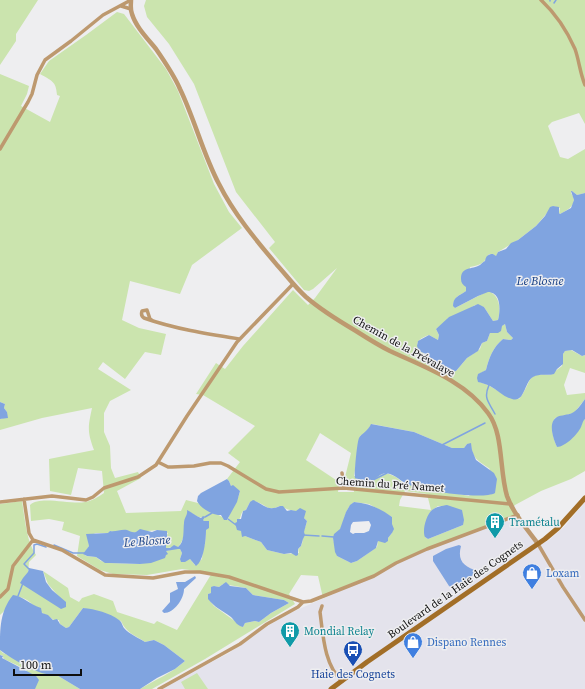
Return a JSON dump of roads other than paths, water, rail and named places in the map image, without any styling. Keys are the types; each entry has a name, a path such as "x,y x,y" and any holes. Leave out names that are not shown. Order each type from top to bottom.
{"main road":[{"name":"Boulevard de la Haie des Cognets","path":"331,689 538,544 558,528 585,498"}],"street":[{"path":"0,148 28,102 32,94 39,68 45,60 103,15 131,0"},
{"name":"Chemin de la Prévalaye","path":"131,0 132,16 138,27 168,67 180,88 218,183 234,211 307,298 356,331 389,350 430,369 464,389 481,404 488,413 496,429 499,440 503,477 508,497 518,515 538,544"},
{"path":"541,0 556,17 570,39 585,85"},
{"path":"121,6 131,9"},
{"path":"0,502 52,496 86,500 93,497 104,488 131,480 144,474 158,462 215,374 240,339 294,284"},
{"path":"153,321 172,329 240,339"},
{"name":"Chemin du Pré Namet","path":"158,462 168,467 221,463 260,486 272,491 287,492 344,488 511,504"},
{"path":"342,473 344,488"},
{"path":"24,499 29,533 33,540 62,550 105,575 153,578 181,572 200,572 229,577 303,602 315,600 374,576 396,563 427,549 518,515"},
{"path":"0,597 8,589 12,566 33,540"},
{"path":"538,544 563,588 585,620"},
{"path":"159,689 171,681 228,651 272,621 298,607 303,602"},
{"path":"322,606 320,612 326,649 332,666 342,681"}],"water":[{"name":"Le Blosne","path":"571,191 577,195 585,193 585,355 582,356 572,350 565,351 563,354 563,364 554,374 538,375 533,377 520,398 512,399 486,384 478,382 477,378 478,374 486,370 492,353 500,342 503,339 511,340 513,338 507,332 505,324 498,333 490,333 487,341 482,343 478,351 467,358 456,371 452,372 426,354 419,351 417,346 418,341 429,335 438,340 439,335 436,329 449,317 478,304 484,307 493,321 498,320 499,302 496,296 492,293 488,292 478,296 455,308 453,306 455,299 466,291 466,287 462,284 461,275 465,270 480,265 489,255 493,254 496,256 498,252 506,249 511,243 518,240 536,226 545,216 550,207 559,207 560,214 571,208 574,200"},
{"path":"585,399 585,419 582,426 567,443 557,447 552,432 552,423 559,416 574,412"},
{"path":"0,402 5,404 4,408 7,412 8,418 0,419"},
{"path":"371,424 414,432 452,448 464,448 467,444 471,443 476,460 494,473 497,479 495,493 479,496 429,490 409,485 393,475 386,473 382,474 369,484 362,483 355,478 357,446 359,438"},
{"path":"227,479 231,486 233,485 240,491 237,502 227,520 224,520 221,515 208,511 197,501 198,496 201,493"},
{"path":"253,500 269,508 283,506 287,511 296,511 300,508 306,511 304,518 307,521 304,532 305,535 301,546 298,549 298,555 296,556 291,553 284,554 267,550 261,542 245,536 242,537 241,531 237,530 235,523 237,522 237,519 241,519 243,511 246,510 250,502"},
{"path":"354,502 374,506 392,517 394,529 388,538 388,541 385,543 378,541 376,548 357,561 351,563 337,556 333,538 334,534 340,529 350,505","holes":["369,521 371,525 369,531 364,533 353,534 350,532 353,522"]},
{"path":"447,505 462,510 464,520 463,525 428,539 425,537 424,531 428,515 434,509"},
{"path":"187,510 201,518 203,516 205,517 203,520 204,521 209,521 209,528 206,530 203,555 196,566 190,559 185,562 181,562 180,559 182,553 180,549 166,551 168,554 165,558 151,563 140,564 105,563 96,557 83,554 89,546 86,534 108,533 110,531 123,530 133,532 140,529 152,532 157,530 167,531 167,539 169,541 166,544 166,548 170,548 174,545 178,547 183,539 184,521"},
{"path":"459,545 461,546 460,556 463,563 469,568 478,571 452,588 449,586 433,561 433,556 446,549"},
{"path":"29,568 43,571 46,582 52,590 66,602 66,607 61,609 20,583 28,572"},
{"path":"195,576 196,578 184,589 184,593 178,605 171,611 164,613 162,611 170,602 170,593 178,589 176,582 185,582"},
{"path":"226,582 230,586 246,588 253,595 284,600 289,603 259,622 255,621 245,623 243,627 237,624 231,617 216,607 208,599 208,594 211,593 211,587 219,587"},
{"path":"13,595 41,608 42,613 48,615 53,620 57,619 60,624 66,628 69,627 83,608 107,613 120,621 124,628 131,634 145,642 154,640 164,645 185,661 175,669 140,689 80,689 55,674 42,673 35,670 11,658 0,650 3,614 5,607"},
{"path":"0,655 3,656 2,658 36,676 39,680 35,689 0,689"}],"waterway":[{"name":"Le Blosne","path":"489,385 487,397 495,414"},
{"name":"Le Blosne","path":"442,445 485,423"},
{"name":"Le Blosne","path":"373,480 387,473"},
{"name":"Le Blosne","path":"205,517 212,513"},
{"name":"Le Blosne","path":"228,519 236,525"},
{"name":"Le Blosne","path":"303,535 319,536"},
{"name":"Le Blosne","path":"322,536 334,537"},
{"name":"Le Blosne","path":"30,570 24,564 34,553 34,545 37,544 46,547"},
{"name":"Le Blosne","path":"54,545 73,553 85,553"},
{"name":"Le Blosne","path":"18,596 23,583"}],"place":[{"name":"Tramétalu","path":"495,539"},
{"name":"Loxam","path":"532,590"},
{"name":"Mondial Relay","path":"290,648"},
{"name":"Dispano Rennes","path":"413,659"},
{"name":"Haie des Cognets","path":"353,667"}]}
